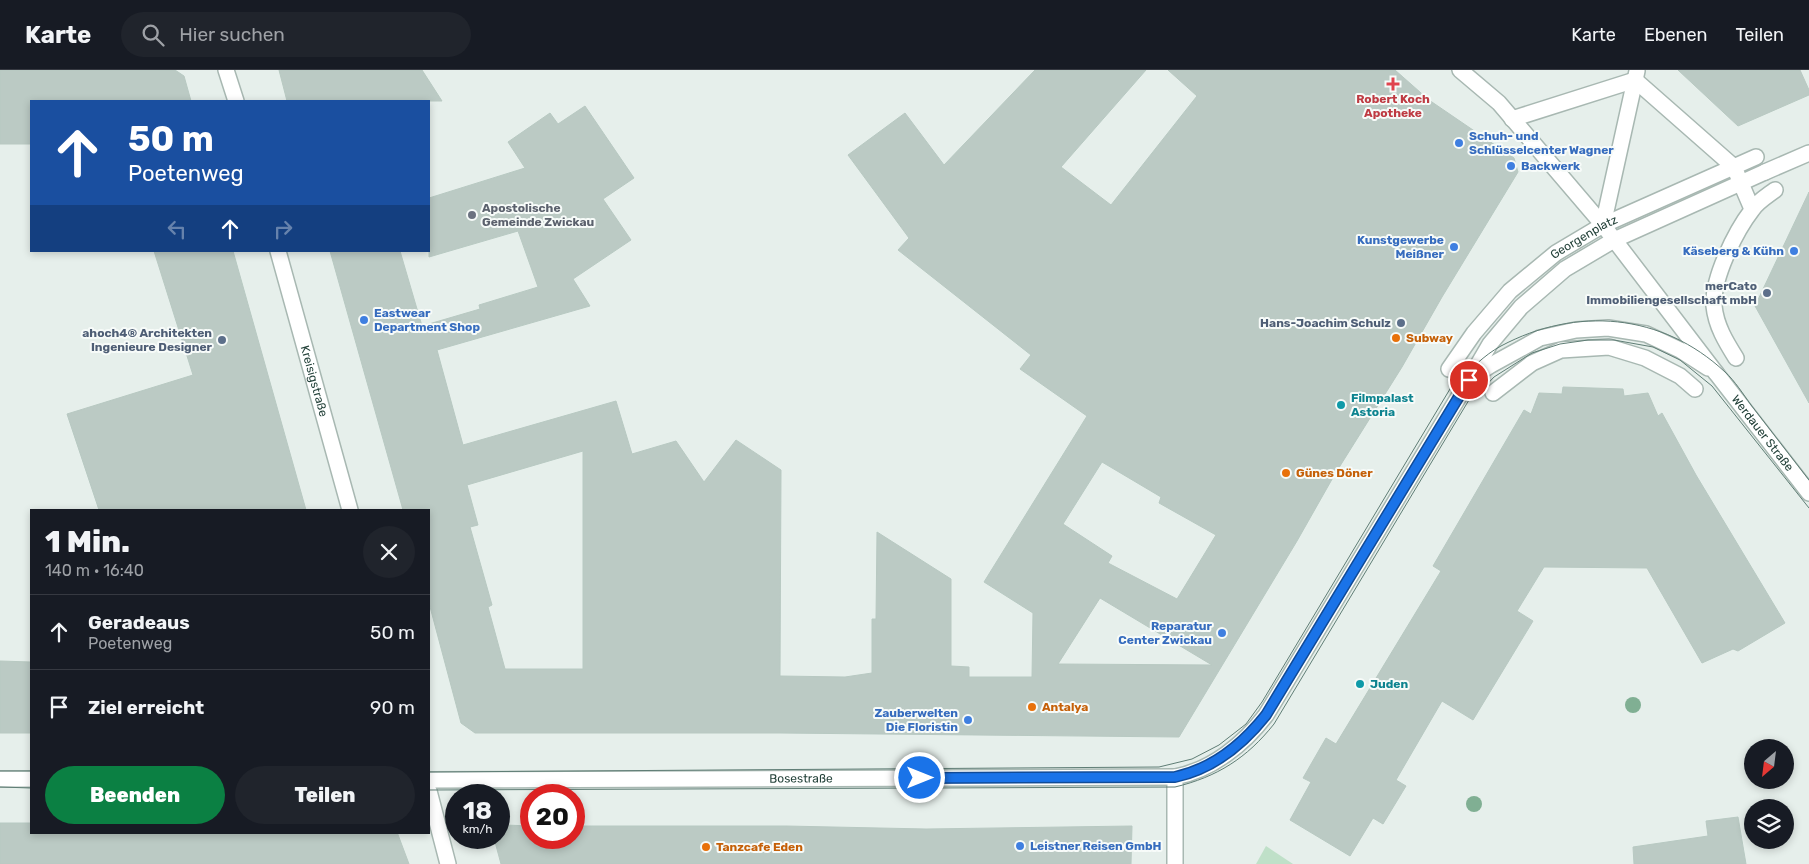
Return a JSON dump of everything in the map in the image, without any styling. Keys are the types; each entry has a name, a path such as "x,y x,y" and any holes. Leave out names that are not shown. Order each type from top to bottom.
{"street":[{"path":"226,70 236,100"},
{"name":"Werdauer Straße","path":"1460,70 1499,103 1603,225 1809,493"},
{"path":"1512,119 1636,75"},
{"path":"1636,75 1734,167 1752,209"},
{"path":"1603,225 1636,75"},
{"name":"Bosestraße","path":"430,780 1175,777 1200,769 1226,754 1252,733 1266,715 1490,344 1522,307 1565,270 1614,240 1809,153"},
{"name":"Georgenplatz","path":"1449,369 1474,333 1510,291 1556,254 1603,225 1756,157"},
{"path":"1736,358 1722,337 1714,305 1719,273 1731,245 1752,209 1775,190"},
{"name":"Kreisigstraße","path":"278,252 350,509"},
{"path":"1469,380 1491,364 1540,338 1576,330 1608,328 1646,334 1680,350 1716,373"},
{"path":"1492,393 1532,363 1561,350 1609,346 1645,358 1680,376 1695,389"},
{"path":"1175,777 1175,864"},
{"path":"0,779 30,780"},
{"path":"430,796 448,864"}],"green space":[{"path":"1266,846 1293,864 1256,864"}],"building":[{"path":"0,70 175,70 184,76 191,100 30,100 30,144 0,144"},
{"path":"279,70 422,70 442,101 430,100 287,100"},
{"path":"1035,70 1146,70 1061,167 1111,205 1197,96 1168,70 1395,70 1429,100 1514,158 1518,172 1402,367 1335,474 1179,737 780,733 475,733 461,723 430,607 430,509 403,509 330,252 400,252 422,326 480,309 479,305 538,287 518,231 429,257 430,198 525,168 508,142 550,113 558,124 585,106 634,178 603,199 631,240 573,279 590,306 437,350 463,445 616,401 632,454 676,441 704,482 736,440 781,470 780,676 845,677 872,673 872,619 876,619 877,532 951,579 951,666 969,667 969,677 1032,677 1033,613 984,582 1087,416 1020,369 1031,355 898,250 909,238 848,155 905,113 944,165","holes":["583,451 583,669 505,669 488,607 492,605 470,527 478,525 467,485","1102,462 1161,497 1159,503 1216,535 1177,599 1108,563 1112,556 1063,524","1100,598 1212,665 1058,664"]},
{"path":"1678,70 1800,70 1809,90 1809,95 1738,126"},
{"path":"1809,192 1809,403 1755,306"},
{"path":"154,252 233,252 306,509 99,509 67,414 193,375"},
{"path":"1563,387 1623,389 1624,396 1648,393 1658,416 1662,413 1696,475 1785,623 1738,651 1733,649 1702,663 1647,568 1544,567 1517,611 1533,621 1473,720 1442,701 1396,780 1406,786 1383,824 1373,818 1350,856 1290,820 1311,782 1303,778 1326,738 1336,744 1441,571 1433,566 1524,410 1531,414 1539,393 1562,394"},
{"path":"0,661 30,662 30,733 0,733"},
{"path":"1738,817 1746,864 1634,864 1633,847 1708,836 1706,821"},
{"path":"0,823 30,823 30,834 398,834 409,864 0,864"},
{"path":"510,825 520,826 520,849 585,849 585,826 786,826 926,829 1132,826 1131,864 501,864 497,849 510,849"}],"tram line":[{"path":"1457,383 1489,354 1501,346 1530,333 1559,325 1588,321 1618,322 1646,327 1674,337 1700,352 1725,372 1736,383 1809,480"},
{"path":"1476,396 1494,377 1532,353 1560,344 1588,340 1614,340 1653,347 1680,360 1712,386 1809,508"},
{"path":"430,772 1159,767 1192,759 1219,745 1246,724 1262,702 1459,374"},
{"path":"430,790 1175,787 1204,778 1218,772 1242,756 1274,724 1478,385"},
{"path":"0,771 30,771"},
{"path":"0,787 30,788"}],"place":[{"name":"Robert Koch Apotheke","path":"1393,84"},
{"name":"Schuh- und Schlüsselcenter Wagner","path":"1459,143"},
{"name":"Backwerk","path":"1511,166"},
{"name":"Apostolische Gemeinde Zwickau","path":"472,215"},
{"name":"Kunstgewerbe Meißner","path":"1454,247"},
{"name":"Käseberg & Kühn","path":"1794,251"},
{"name":"merCato Immobiliengesellschaft mbH","path":"1767,293"},
{"name":"Eastwear Department Shop","path":"364,320"},
{"name":"Hans-Joachim Schulz","path":"1401,323"},
{"name":"Subway","path":"1396,338"},
{"name":"ahoch4® Architekten Ingenieure Designer","path":"222,340"},
{"name":"Filmpalast Astoria","path":"1341,405"},
{"name":"Günes Döner","path":"1286,473"},
{"name":"Reparatur Center Zwickau","path":"1222,633"},
{"name":"Juden","path":"1360,684"},
{"name":"Antalya","path":"1032,707"},
{"name":"Zauberwelten Die Floristin","path":"968,720"},
{"name":"Leistner Reisen GmbH","path":"1020,846"},
{"name":"Tanzcafe Eden","path":"706,847"}],"route":[{"path":"920,778 1175,777 1188,774 1206,766 1226,754 1252,733 1266,715 1469,380"}]}
